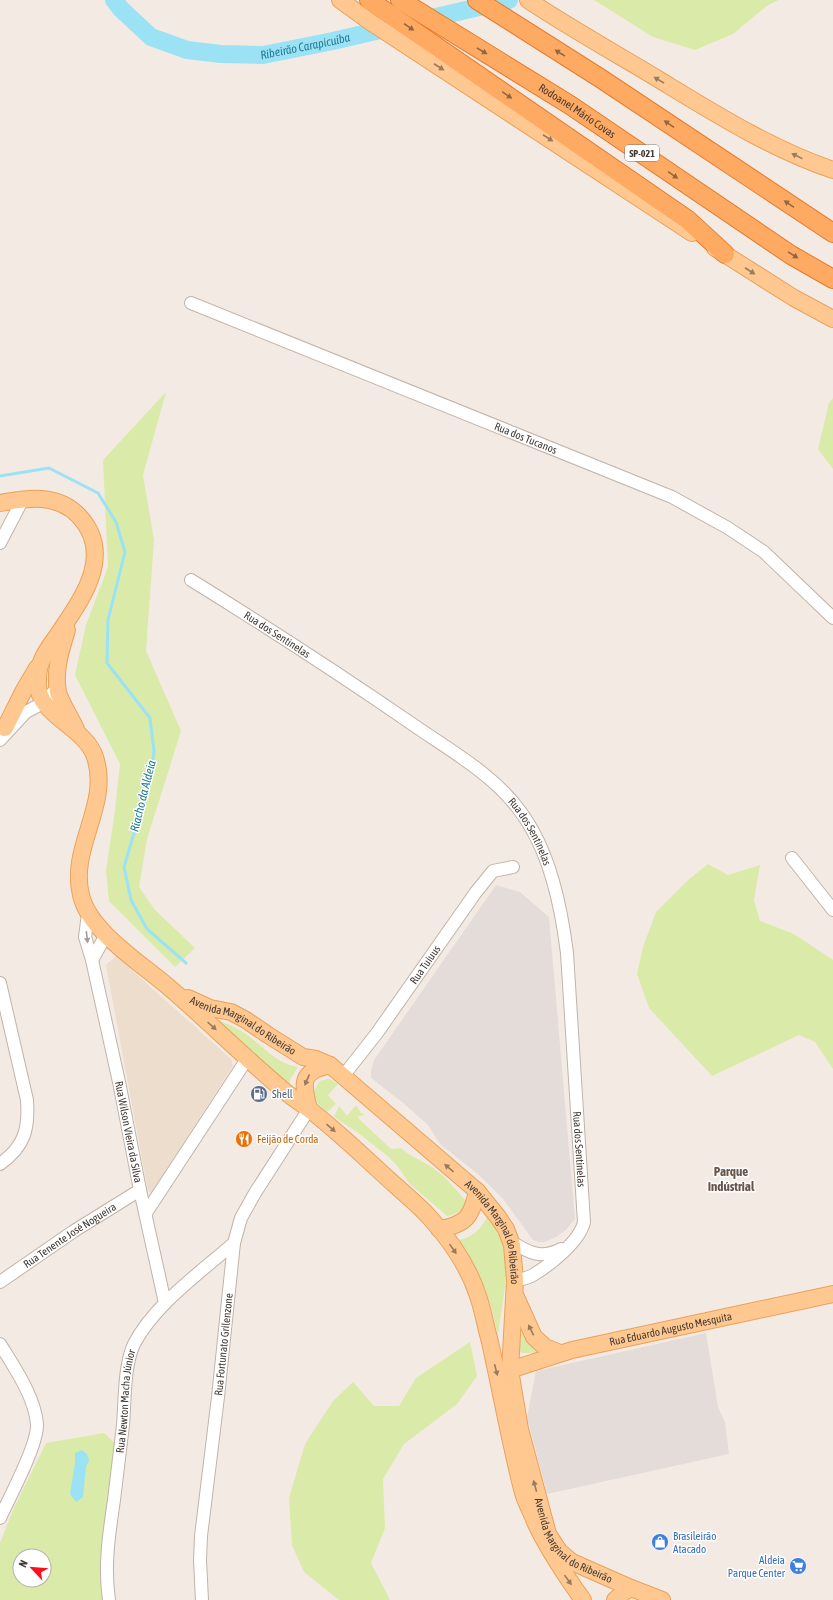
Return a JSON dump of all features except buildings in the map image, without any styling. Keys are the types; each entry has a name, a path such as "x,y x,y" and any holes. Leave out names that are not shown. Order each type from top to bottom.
{"highway":[{"path":"369,0 400,7 429,41 688,220 724,254"},
{"path":"477,0 600,78 833,233"},
{"name":"Rodoanel Mário Covas","path":"400,7 448,31 570,105 791,255 833,279"}],"main road":[{"path":"340,0 368,21 724,254 794,298 833,319"},
{"path":"530,2 699,104 767,142 810,163 833,170"},
{"name":"Avenida Marginal do Ribeirão","path":"0,503 23,499 47,498 60,502 76,512 84,523 93,541 96,556 92,574 85,591 74,610 41,662 37,684 43,702 77,732 91,747 96,759 98,797 94,817 82,849 79,871 80,894 88,914 106,935 172,990 283,1090 309,1109 429,1216 439,1229 462,1261 479,1298 525,1498 542,1537 563,1573 583,1600"},
{"name":"Avenida Marginal do Ribeirão","path":"74,610 59,655 57,671 58,693 77,732"},
{"path":"2,736 24,690 41,662"},
{"name":"Avenida Marginal do Ribeirão","path":"172,990 210,1008 231,1012 303,1057 316,1059 330,1064 477,1191 498,1217 506,1229 512,1245 515,1288 510,1370 520,1429 548,1534 559,1551 572,1562 586,1570 662,1600"},
{"path":"309,1109 304,1088 307,1076 312,1070 330,1064"},
{"path":"439,1229 453,1227 466,1219 473,1208 477,1191"},
{"path":"515,1288 534,1337 545,1347 560,1353"},
{"name":"Rua Eduardo Augusto Mesquita","path":"510,1370 560,1353 833,1294"},
{"path":"615,1600 631,1588"}],"street":[{"name":"Rua dos Tucanos","path":"191,303 672,497 728,528 764,552 833,618"},
{"path":"0,543 23,499"},
{"name":"Rua dos Sentinelas","path":"191,580 349,681 467,762 506,794 521,812 546,861 556,891 563,924 567,954 584,1222 578,1236 564,1251 515,1288"},
{"path":"2,736 37,684"},
{"path":"2,736 26,712 43,702 58,687"},
{"path":"792,858 833,910"},
{"name":"Rua Tuiuus","path":"344,1075 381,1026 476,892 494,871 513,867"},
{"name":"Rua Wilson Vieira da Silva","path":"88,914 85,937 92,960 125,1110 140,1190 165,1303"},
{"path":"92,960 106,935"},
{"path":"0,983 27,1100 28,1124 24,1137 19,1146 0,1164"},
{"path":"146,1213 247,1059"},
{"name":"Rua Fortunato Grilenzone","path":"202,1600 200,1560 201,1536 218,1397 234,1243 242,1218 255,1193 309,1109"},
{"name":"Rua Tenente José Nogueira","path":"0,1282 74,1231 140,1190"},
{"name":"Rua dos Sentinelas","path":"510,1241 525,1250 546,1255 569,1245"},
{"name":"Rua Newton Macha Júnior","path":"109,1600 107,1556 129,1364 134,1345 165,1303 234,1243"},
{"path":"0,1344 21,1379 34,1411 37,1426 34,1440 26,1461 0,1518"}],"shaded area":[{"path":"496,885 520,892 549,917 575,1219 566,1230 545,1242 533,1240 503,1199 479,1175 440,1144 428,1125 402,1102 371,1078 374,1060"},
{"path":"116,956 231,1059 233,1066 151,1193 148,1191 106,965"},
{"path":"706,1333 718,1407 725,1422 729,1454 547,1494 527,1417 536,1371"}],"green space":[{"path":"594,0 779,0 768,5 733,34 695,50 653,37"},
{"path":"166,392 143,475 154,540 146,651 181,731 147,839 139,887 155,910 195,948 175,967 109,901 106,871 120,764 75,675 86,625 108,567 103,460"},
{"path":"833,398 833,469 818,449 829,403"},
{"path":"708,864 728,875 760,865 754,900 760,921 794,934 833,960 833,1069 815,1042 799,1035 712,1076 649,1008 637,974 643,947 656,912 687,881"},
{"path":"216,1020 229,1024 238,1029 282,1062 298,1067 291,1078 289,1085"},
{"path":"330,1079 338,1084 328,1095 336,1104 327,1112 318,1104 313,1092 320,1081"},
{"path":"356,1105 361,1113 365,1115 359,1116 358,1118 391,1149 401,1148 433,1168 446,1179 466,1201 461,1210 447,1216 409,1183 390,1158 357,1132 334,1117 339,1106 347,1116"},
{"path":"487,1217 497,1230 505,1258 506,1274 498,1336 492,1310 482,1281 459,1240 476,1232 482,1226"},
{"path":"522,1330 544,1351 535,1353 521,1353 519,1350"},
{"path":"470,1342 477,1376 457,1404 404,1444 383,1479 385,1528 371,1563 390,1600 339,1600 304,1572 292,1545 289,1498 305,1444 333,1401 353,1382 374,1406 399,1406 416,1378"},
{"path":"104,1433 116,1444 101,1569 102,1600 0,1600 0,1543 13,1510 46,1443"}],"water":[{"path":"82,1450 87,1454 89,1460 86,1467 83,1497 76,1502 70,1494 75,1463 75,1453"}],"waterway":[{"name":"Ribeirão Carapicuíba","path":"114,0 121,9 151,37 187,50 221,54 263,55 333,41 509,0"},
{"name":"Riacho da Aldeia","path":"0,476 49,468 98,493 116,522 125,552 108,620 107,663 150,718 154,751 151,776 124,867 131,900 147,929 186,963"}],"place":[{"name":"Shell","path":"259,1094"},
{"name":"Feijão de Corda","path":"244,1139"},
{"name":"Brasileirão Atacado","path":"660,1542"},
{"name":"Aldeia Parque Center","path":"798,1566"}],"district":[{"name":"Parque Indústrial","path":"731,1178"}]}
